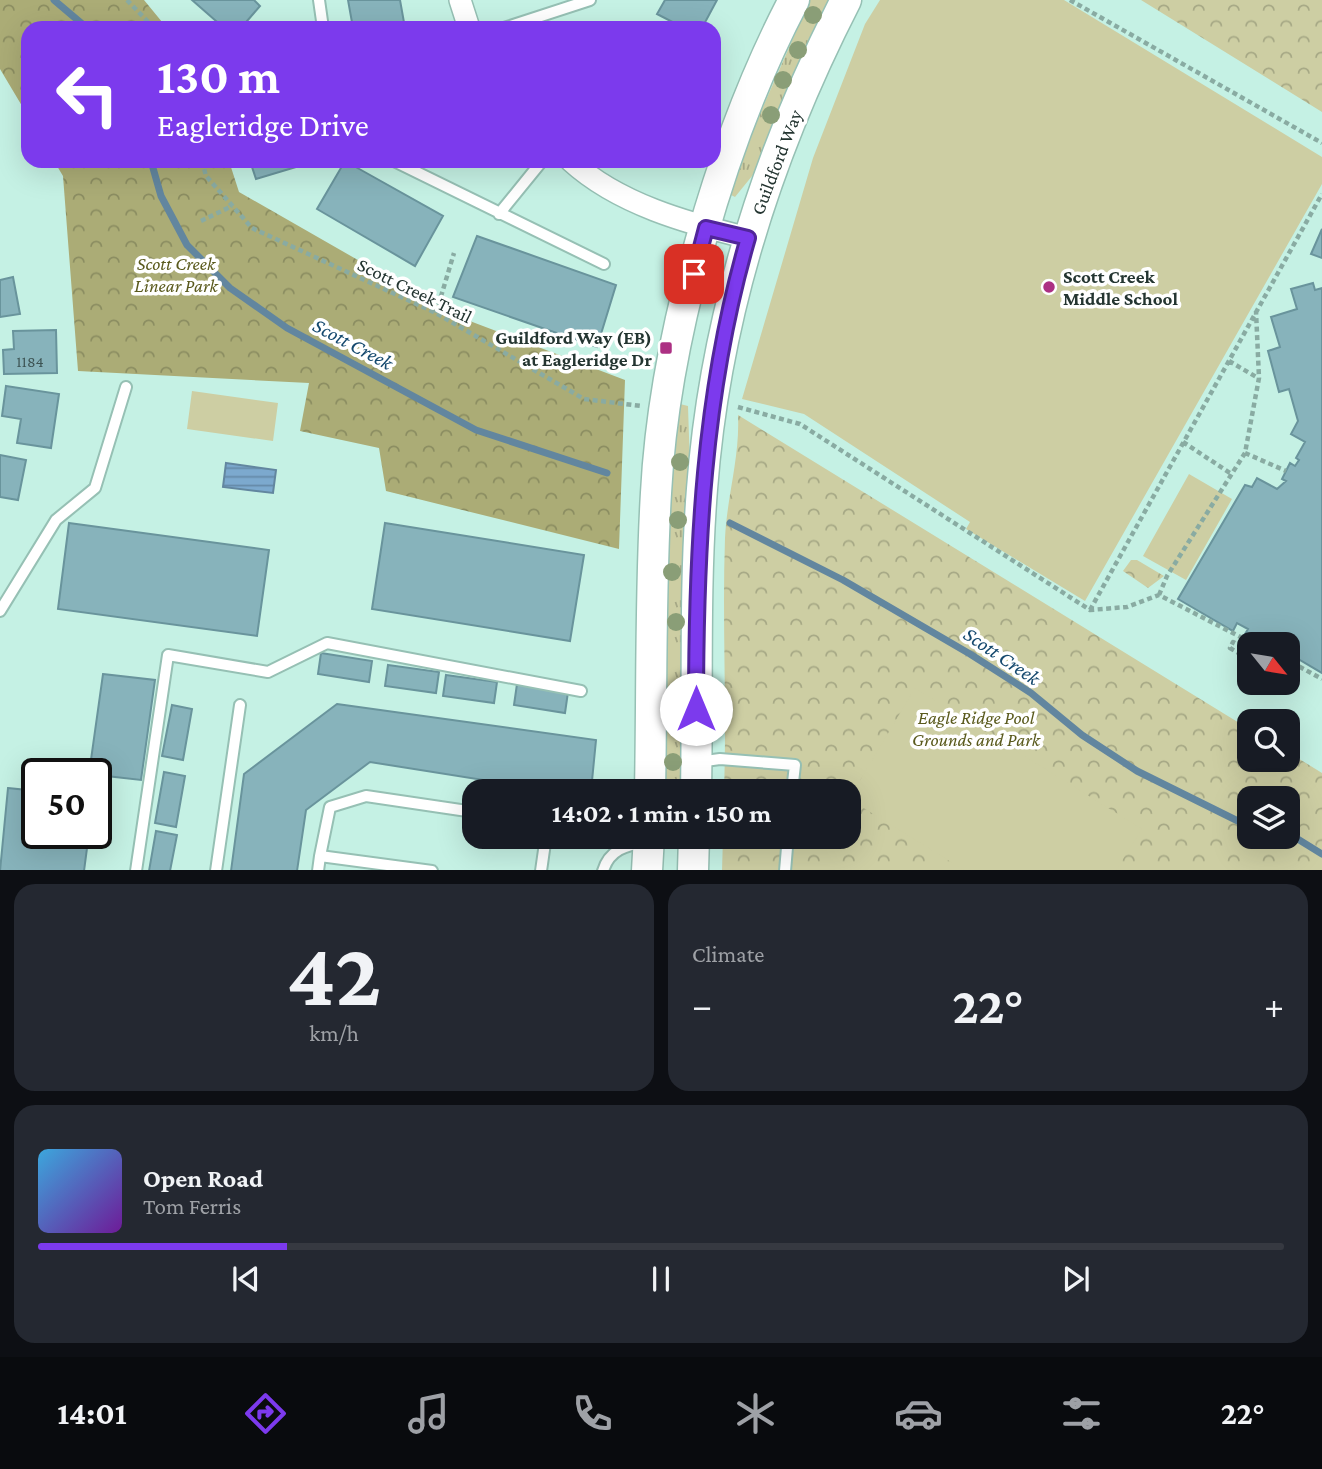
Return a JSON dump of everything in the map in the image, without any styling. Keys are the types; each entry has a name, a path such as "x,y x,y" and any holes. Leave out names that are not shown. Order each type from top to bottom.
{"main road":[{"path":"650,779 656,492 676,346 706,228 758,74 794,0"},
{"name":"Guildford Way","path":"696,777 697,578 702,488 719,363 748,238 789,126 846,0"},
{"path":"693,870 694,849"}],"street":[{"path":"460,0 467,21"},
{"path":"578,168 589,178 631,200 706,228 748,238"}],"lane":[{"path":"319,0 322,21"},
{"path":"526,21 590,0"},
{"path":"408,168 604,264"},
{"path":"499,214 536,168"},
{"path":"0,611 56,520 95,488 126,387"},
{"path":"136,870 168,654 268,672 327,643 581,691"},
{"path":"216,870 240,705"},
{"path":"696,777 720,759 794,765 793,779"},
{"path":"318,870 330,807 366,796 462,810"},
{"path":"541,870 544,849"},
{"path":"603,870 607,859 621,849"},
{"path":"785,870 787,849"},
{"path":"320,856 432,870"}],"path":[{"path":"127,0 147,21"},
{"path":"1070,0 1322,143"},
{"name":"Scott Creek Trail","path":"204,168 206,177 252,228 436,313 583,399 642,406"},
{"path":"1090,610 1322,194"},
{"path":"201,221 232,206"},
{"path":"436,313 454,253"},
{"path":"737,407 800,424 1090,610 1127,607 1159,595 1230,473 1245,453 1259,378 1256,310"},
{"path":"1229,361 1259,378"},
{"path":"1183,442 1230,473"},
{"path":"1245,453 1286,471"},
{"path":"1159,595 1237,635"},
{"path":"1237,644 1233,642 1230,648 1237,652"},
{"path":"1300,667 1322,679"}],"green space":[{"path":"0,0 144,0 161,21 21,21 21,104 0,69"},
{"path":"810,0 833,0 761,165 735,197 731,195 755,125"},
{"name":"Scott Creek Middle School","path":"880,0 1064,0 1322,157 1322,184 1085,601 966,529 970,522 804,414 742,399 813,158 865,24"},
{"path":"1141,0 1322,0 1322,112"},
{"name":"Scott Creek Linear Park","path":"58,168 231,168 239,192 454,315 625,380 619,549 386,491 379,448 300,431 309,383 78,371 63,176"},
{"path":"192,391 278,403 273,441 187,429"},
{"path":"680,404 688,406 690,467 684,779 663,779 665,549"},
{"name":"Eagle Ridge Pool Grounds and Park","path":"738,415 1237,722 1237,772 1300,772 1300,759 1322,773 1322,870 722,870 723,849 861,849 861,779 724,779 724,601 728,507"},
{"path":"1189,474 1232,499 1186,580 1143,556"},
{"path":"1131,560 1137,560 1164,576 1148,588 1123,571"},
{"path":"915,688 1142,829 1116,870 964,870 861,806 861,779"}],"water":[{"path":"226,463 276,470 273,493 223,487"}],"building":[{"path":"192,0 254,0 260,6 247,21 216,21"},
{"path":"348,0 400,0 404,21 352,21"},
{"path":"665,0 717,0 706,21 670,21 657,14"},
{"path":"252,168 293,168 256,179"},
{"path":"341,168 357,168 443,216 415,266 317,209"},
{"path":"1322,229 1322,258 1311,254"},
{"path":"477,236 616,285 597,347 453,297"},
{"path":"13,277 20,314 0,317 0,280"},
{"path":"1313,283 1315,290 1322,288 1322,673 1300,660 1300,632 1246,632 1248,629 1237,623 1233,631 1178,599 1245,485 1252,487 1257,478 1277,489 1286,481 1282,479 1290,463 1295,466 1299,460 1296,458 1305,442 1291,434 1298,421 1289,389 1279,392 1268,351 1280,347 1271,317 1297,309 1291,289"},
{"path":"56,330 57,373 4,374 3,350 14,349 13,331"},
{"path":"6,386 59,394 51,448 17,443 21,419 2,416"},
{"path":"0,455 26,460 18,500 0,497"},
{"path":"69,523 269,550 257,636 58,609"},
{"path":"385,523 584,555 570,641 372,609"},
{"path":"321,653 372,661 369,682 318,674"},
{"path":"388,665 439,672 436,693 385,686"},
{"path":"103,674 155,680 141,780 112,777 112,758 91,758"},
{"path":"446,675 497,682 494,703 443,696"},
{"path":"517,684 568,692 565,713 514,705"},
{"path":"337,704 596,740 592,779 477,779 370,762 306,810 297,870 231,870 244,774"},
{"path":"172,705 192,709 183,760 162,756"},
{"path":"164,772 185,776 176,827 155,823"},
{"path":"8,788 21,789 21,849 87,849 84,870 0,870"},
{"path":"156,831 177,835 170,870 149,870"}],"waterway":[{"name":"Scott Creek","path":"54,0 79,21"},
{"name":"Scott Creek","path":"153,168 161,196 187,245 230,288 287,328 476,430 607,473"},
{"name":"Scott Creek","path":"730,523 843,580 970,654 1031,693 1082,735 1137,771 1237,821"},
{"name":"Scott Creek","path":"1300,840 1322,854"}],"place":[{"name":"Scott Creek Middle School","path":"1049,287"},
{"name":"Guildford Way (EB) at Eagleridge Dr","path":"666,348"}],"route":[{"path":"694,274 706,228 748,238 719,363 702,488 697,578 696,709"}]}
